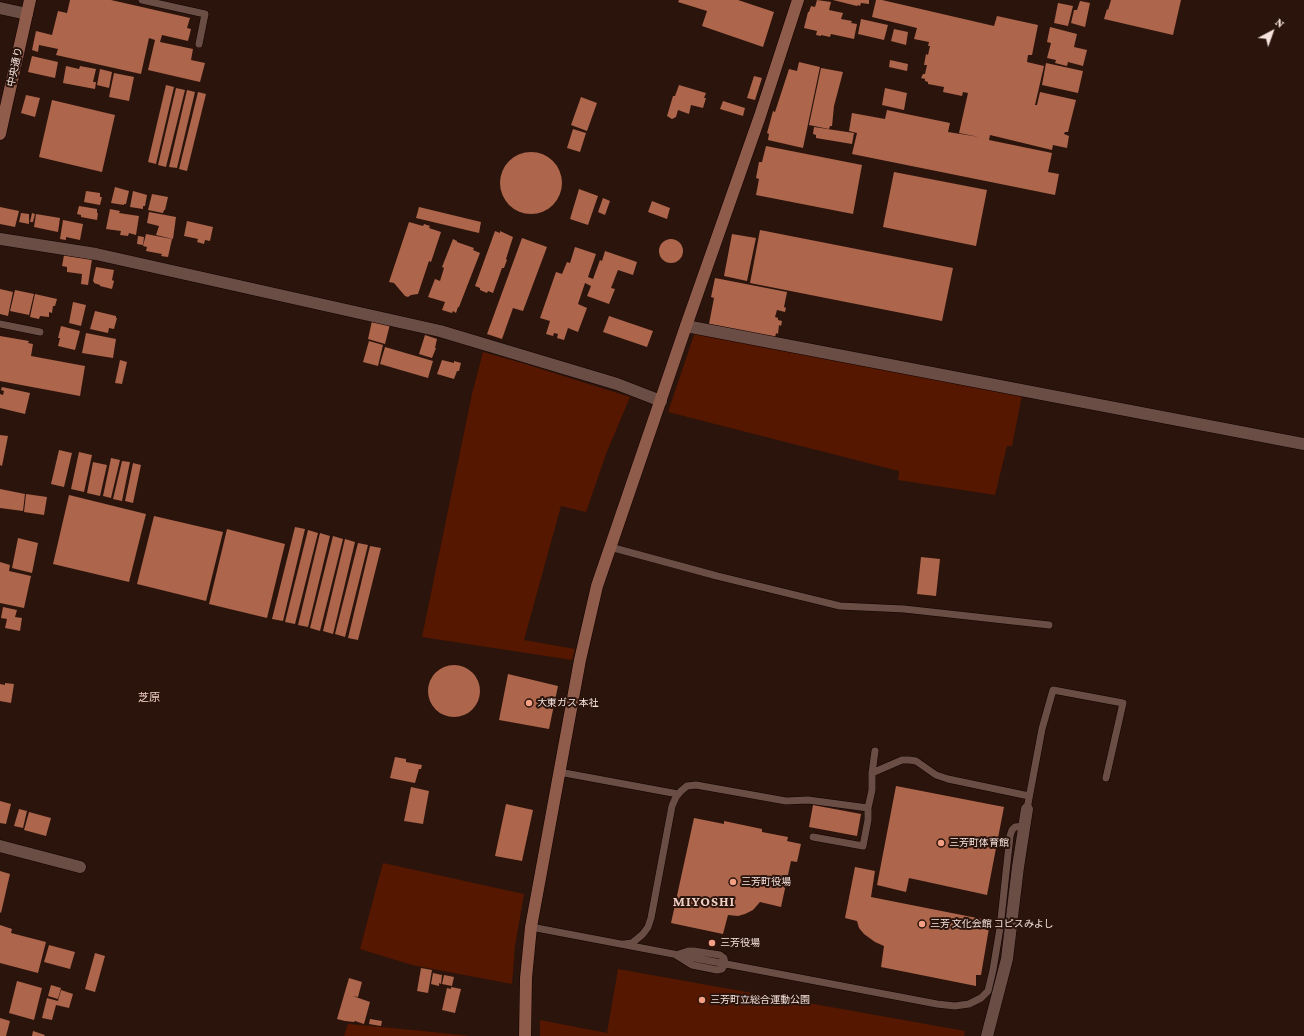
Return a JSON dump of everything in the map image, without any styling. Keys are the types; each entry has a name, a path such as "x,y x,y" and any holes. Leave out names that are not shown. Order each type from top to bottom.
{"street":[{"name":"中央通り","path":"0,134 30,0"},
{"path":"526,1036 526,978 531,928 580,660 597,586 760,116 798,0"},
{"path":"0,8 27,14"},
{"path":"0,239 96,254 440,330 616,384 660,401"},
{"path":"686,326 1304,444"},
{"path":"987,1036 1007,959 1027,809"},
{"path":"0,846 80,867"}],"lane":[{"path":"142,0 205,14 199,44"},
{"path":"0,324 40,332"},
{"path":"610,547 717,576 840,606 904,610 1049,625"},
{"path":"1027,809 1042,729 1053,690 1123,703 1106,778"},
{"path":"813,837 863,846 872,790 872,773 875,751"},
{"path":"872,773 902,760 916,761 936,776 1029,796"},
{"path":"559,772 678,794"},
{"path":"622,945 632,943 643,934 648,927 651,918 668,820 672,806 678,794 687,786 696,785 786,801 815,800 868,808"},
{"path":"531,928 937,1004 954,1006 969,1004 981,998 988,991 994,970 1000,928 1010,836 1015,827 1024,826"}],"shaded area":[{"path":"695,332 1022,395 1012,446 1007,446 995,495 898,480 899,471 668,412"},
{"path":"483,352 630,397 606,454 586,512 561,506 524,640 575,649 572,660 422,637 472,394"},
{"path":"383,863 524,894 515,946 512,984 412,965 360,949"},
{"name":"三芳町立総合運動公園","path":"618,969 965,1031 964,1036 540,1036 540,1020 607,1033"},
{"path":"348,1024 413,1030 470,1036 344,1036"}],"building":[{"path":"70,0 111,0 190,18 187,28 191,29 188,41 162,35 160,42 193,49 191,60 205,63 200,82 148,70 155,40 149,38 141,74 56,55 58,49 39,45 38,52 32,50 36,31 52,35 58,11 67,13"},
{"path":"679,0 738,0 774,12 763,47 702,26 707,11 678,2"},
{"path":"817,0 831,2 829,10 843,13 841,19 852,21 851,23 857,24 854,39 831,34 830,37 816,35 817,31 804,28 808,12 811,6 815,7"},
{"path":"833,0 869,0 869,4 861,3 860,6 857,6"},
{"path":"876,0 882,0 994,26 997,16 1038,25 1032,55 1028,55 1027,62 1044,66 1035,105 1037,105 1040,92 1076,100 1068,132 1065,132 1064,134 1069,136 1067,148 1053,145 1052,150 990,135 989,140 1052,153 1048,172 1059,174 1055,195 852,154 857,133 849,131 852,113 885,119 887,110 950,123 948,132 979,137 959,133 968,93 963,92 962,96 943,92 944,87 928,84 925,79 921,78 923,74 925,74 927,65 924,65 926,54 928,55 930,46 928,46 929,42 914,39 917,28 872,17"},
{"path":"1111,0 1181,0 1173,35 1104,19"},
{"path":"1080,1 1090,3 1085,27 1071,23 1074,10 1077,10"},
{"path":"1058,3 1073,6 1068,26 1054,23"},
{"path":"861,19 888,25 884,40 858,34"},
{"path":"1050,27 1077,34 1074,47 1087,50 1083,66 1068,62 1067,66 1055,63 1056,60 1047,58 1051,43 1047,42"},
{"path":"894,29 908,32 906,45 891,41"},
{"path":"32,56 58,62 55,78 28,72"},
{"path":"890,60 908,64 907,71 889,67"},
{"path":"799,62 820,67 803,148 768,140 769,134 767,133 773,111 775,112 789,69 797,71"},
{"path":"1046,63 1083,71 1078,93 1042,85"},
{"path":"66,66 79,69 80,66 96,69 93,82 96,82 95,89 63,83"},
{"path":"821,68 843,72 834,106 832,126 830,126 829,129 809,125"},
{"path":"100,69 112,72 109,88 97,85"},
{"path":"114,73 134,77 129,101 109,97"},
{"path":"754,76 762,78 755,100 747,98"},
{"path":"166,85 174,87 156,164 148,162"},
{"path":"679,85 706,93 704,98 706,98 703,108 691,105 689,114 678,110 676,117 672,119 667,116 673,96 675,96"},
{"path":"176,88 185,90 166,167 158,165"},
{"path":"885,88 907,93 904,110 882,105"},
{"path":"187,90 195,92 177,168 169,167"},
{"path":"198,92 206,94 187,171 179,169"},
{"path":"26,95 40,98 35,117 21,113"},
{"path":"581,97 597,103 587,131 571,125"},
{"path":"52,100 115,115 102,172 39,157"},
{"path":"723,101 745,108 743,116 720,109"},
{"path":"814,127 854,133 852,144 816,138 816,135 813,134"},
{"path":"573,129 586,133 580,152 567,148"},
{"path":"766,146 862,165 853,214 756,195 759,179 756,178 759,162 762,162"},
{"path":"531,152 548,157 553,161 557,166 562,183 557,200 553,205 548,209 531,214 514,209 509,205 505,200 500,183 505,166 509,161 514,157"},
{"path":"894,172 987,190 976,246 883,227"},
{"path":"115,187 129,191 126,204 111,203"},
{"path":"579,189 598,196 588,225 570,219"},
{"path":"86,191 100,193 100,197 102,197 100,205 84,202"},
{"path":"133,191 147,195 143,209 130,207"},
{"path":"152,194 168,197 163,213 148,210"},
{"path":"603,198 610,201 605,215 598,212"},
{"path":"652,201 670,208 667,219 648,212"},
{"path":"79,206 97,209 97,220 81,217 81,215 77,214"},
{"path":"0,207 19,211 15,227 0,224"},
{"path":"419,207 481,222 479,233 416,218"},
{"path":"110,209 120,211 119,213 139,216 136,235 129,233 128,236 120,235 121,231 106,229"},
{"path":"149,212 176,217 173,239 156,235 159,226 147,223"},
{"path":"21,213 29,214 29,224 19,222"},
{"path":"32,213 35,214 33,222 30,222"},
{"path":"36,214 60,218 58,232 34,227"},
{"path":"63,220 83,224 80,240 66,237 66,240 60,239"},
{"path":"187,221 213,227 210,241 205,240 204,244 197,242 198,239 184,236"},
{"path":"409,222 423,226 424,224 430,226 429,228 441,232 418,294 408,297 405,296 394,283 389,282"},
{"path":"760,230 953,268 942,321 750,283"},
{"path":"495,231 500,233 500,231 513,237 506,259 507,260 504,268 502,268 493,293 488,291 487,293 475,286"},
{"path":"146,234 172,239 168,257 161,256 162,254 146,251 147,247 143,246"},
{"path":"732,234 756,238 747,281 724,276"},
{"path":"138,236 144,237 143,245 137,244"},
{"path":"522,238 547,247 523,311 513,308 502,339 487,334"},
{"path":"453,239 474,248 473,250 480,253 456,313 453,311 452,313 442,310 445,302 428,297 435,279 440,281 444,268 442,267"},
{"path":"671,239 679,243 683,251 679,259 671,263 663,259 659,251 663,243"},
{"path":"575,247 596,254 588,277 593,279 605,251 637,262 633,275 618,270 611,288 615,289 609,304 587,296 591,286 585,283 578,304 587,308 578,332 568,328 564,340 557,338 558,334 554,333 553,336 546,334 550,321 540,318 556,272 562,274 567,262 570,263"},
{"path":"64,255 92,259 88,285 81,284 82,274 67,272 67,267 62,266"},
{"path":"96,267 114,270 112,289 94,283 93,281"},
{"path":"715,278 787,292 784,307 786,308 785,312 777,310 775,317 782,321 781,326 779,325 778,334 776,333 775,338 709,324 714,298 711,297"},
{"path":"0,289 13,292 8,316 0,314"},
{"path":"15,290 34,294 29,315 10,311"},
{"path":"35,294 57,299 55,306 53,306 52,313 49,312 49,317 40,316 39,319 30,317"},
{"path":"73,302 86,305 81,326 69,323"},
{"path":"95,311 116,316 117,318 114,329 109,328 108,333 90,329"},
{"path":"609,316 653,331 647,347 603,332"},
{"path":"372,321 390,324 385,344 368,339"},
{"path":"61,326 80,331 75,350 58,346"},
{"path":"86,333 116,339 113,358 82,353"},
{"path":"425,335 437,339 436,348 432,358 419,354"},
{"path":"0,336 29,341 28,343 33,344 31,356 85,366 80,396 0,381"},
{"path":"369,341 383,345 378,366 363,362"},
{"path":"385,347 433,361 428,378 380,364"},
{"path":"120,360 127,362 122,384 115,383"},
{"path":"442,360 461,363 459,371 457,371 454,379 437,374"},
{"path":"2,387 30,393 25,414 0,408 0,394 3,395 4,391 1,390"},
{"path":"0,435 8,436 2,466 0,465"},
{"path":"59,450 72,453 64,487 51,484"},
{"path":"79,452 92,455 84,492 71,489"},
{"path":"111,458 120,460 111,498 103,496"},
{"path":"122,461 130,462 122,501 113,499"},
{"path":"93,462 107,465 100,496 87,493"},
{"path":"133,463 141,465 133,503 125,501"},
{"path":"0,489 25,494 23,511 0,508"},
{"path":"26,494 47,497 44,515 24,512"},
{"path":"69,495 146,514 129,582 53,564"},
{"path":"154,516 223,532 206,601 137,584"},
{"path":"295,527 305,529 283,621 272,619"},
{"path":"227,529 285,544 267,618 209,604"},
{"path":"308,530 318,533 295,624 285,622"},
{"path":"320,533 330,536 308,627 298,625"},
{"path":"333,536 343,539 320,631 310,628"},
{"path":"18,538 38,543 32,573 12,568"},
{"path":"345,539 355,542 333,634 323,631"},
{"path":"358,543 368,545 345,637 335,634"},
{"path":"370,546 381,548 358,640 348,638"},
{"path":"921,557 940,559 936,596 917,594"},
{"path":"0,562 10,565 9,571 31,576 24,608 0,603"},
{"path":"3,607 17,610 15,617 22,618 20,631 5,628 7,619 1,618"},
{"path":"454,665 464,667 472,673 478,681 480,691 478,701 472,709 464,715 454,717 444,715 436,709 430,701 428,691 430,681 436,673 444,667"},
{"name":"大東ガス 本社","path":"508,674 558,686 549,729 499,720"},
{"path":"5,683 14,684 11,703 0,701 0,684 5,685"},
{"path":"395,757 406,759 406,762 422,765 421,769 419,769 415,783 390,778"},
{"name":"三芳町体育館","path":"896,786 1004,807 987,895 909,878 906,892 877,885"},
{"path":"411,787 429,791 423,824 404,821"},
{"path":"0,801 11,804 6,824 0,823"},
{"path":"506,804 533,810 522,861 495,856"},
{"path":"813,805 861,814 857,836 809,827"},
{"path":"19,809 27,811 23,828 14,826"},
{"path":"29,812 51,818 46,836 24,830"},
{"name":"三芳町役場","path":"694,818 724,824 724,821 762,829 762,832 788,837 787,841 801,844 797,862 791,861 781,907 760,902 753,910 745,914 738,916 728,915 723,934 671,923"},
{"name":"三芳 文化会館 コピスみよし","path":"855,867 875,871 871,897 987,920 985,927 989,928 981,975 976,975 976,986 881,967 884,946 875,942 864,934 859,928 857,921 845,918"},
{"path":"0,871 10,874 1,913 0,912"},
{"path":"0,925 12,929 11,933 46,942 38,973 0,963"},
{"path":"49,945 75,952 70,969 44,962"},
{"path":"95,953 105,956 95,992 85,989"},
{"path":"421,968 432,970 428,993 417,991"},
{"path":"433,973 442,975 441,984 439,983 439,986 431,984"},
{"path":"444,975 454,977 452,986 442,984"},
{"path":"349,978 362,982 358,997 353,996 370,1002 364,1024 355,1021 337,1019"},
{"path":"17,981 42,988 34,1020 9,1013"},
{"path":"51,985 61,988 58,999 48,996"},
{"path":"451,987 461,989 455,1013 442,1010 447,988 451,989"},
{"path":"61,990 73,994 69,1008 56,1005 52,1020 42,1018 47,998 58,1001"},
{"path":"0,1018 10,1021 6,1036 0,1036"},
{"path":"370,1019 382,1021 381,1026 369,1024"},
{"path":"33,1031 45,1035 32,1036"}],"place":[{"name":"大東ガス 本社","path":"529,703"},
{"name":"三芳町体育館","path":"941,843"},
{"name":"三芳町役場","path":"733,882"},
{"name":"三芳 文化会館 コピスみよし","path":"922,924"},
{"name":"三芳役場","path":"712,943"},
{"name":"三芳町立総合運動公園","path":"702,1000"}],"district":[{"name":"芝原","path":"149,698"},
{"name":"MIYOSHI","path":"704,902"}]}
